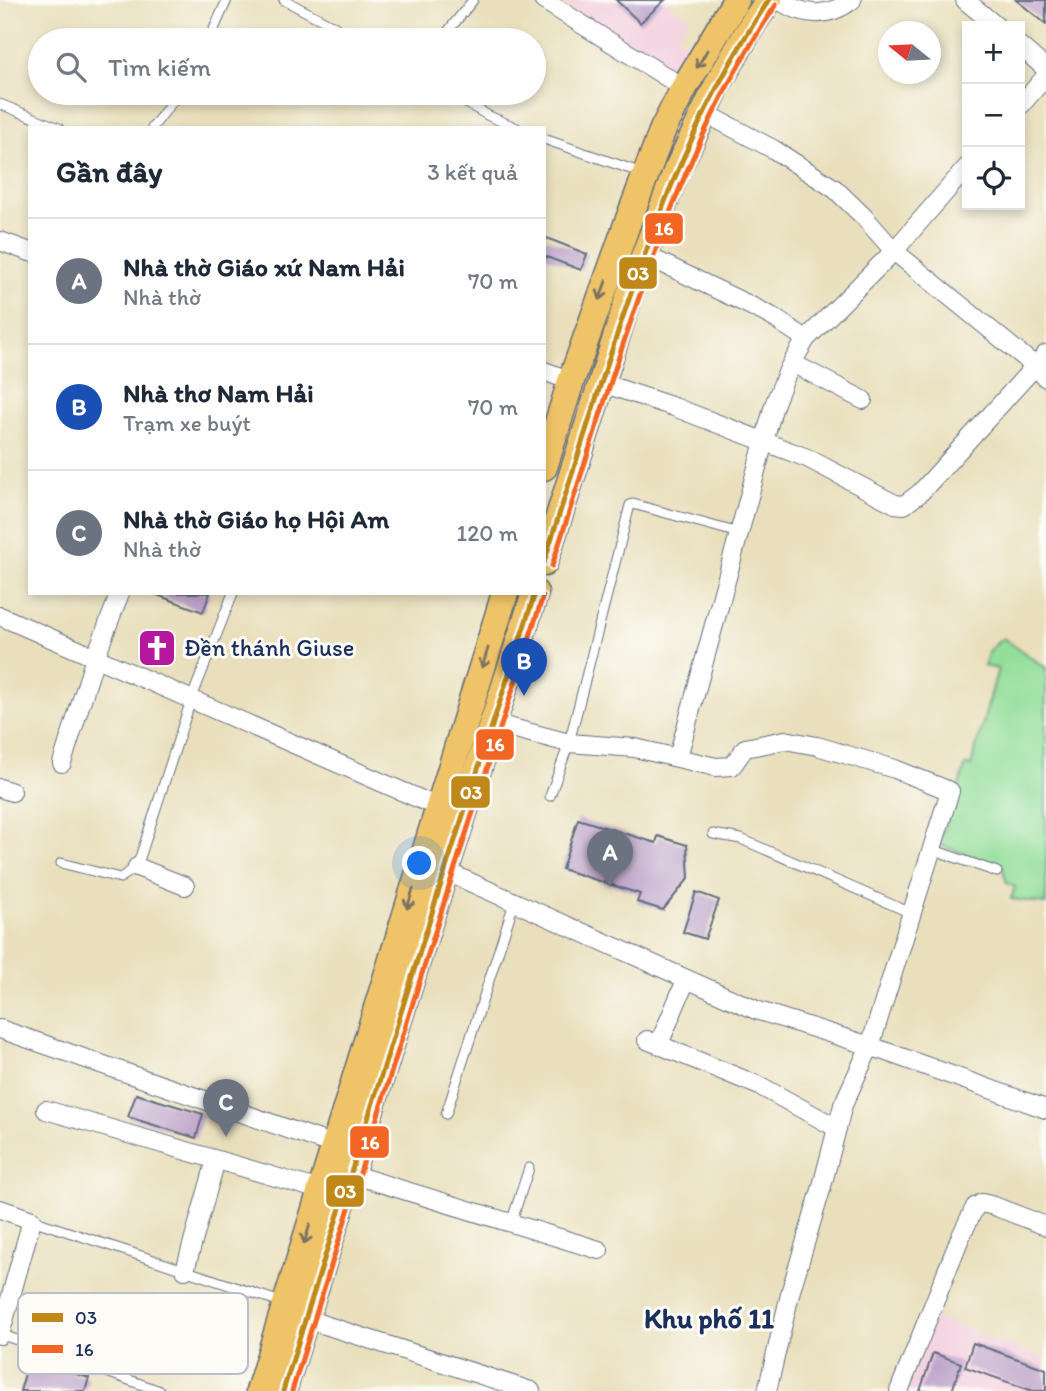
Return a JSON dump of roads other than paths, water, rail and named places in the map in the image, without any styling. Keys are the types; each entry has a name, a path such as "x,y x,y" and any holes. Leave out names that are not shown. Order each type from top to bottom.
{"main road":[{"path":"546,453 553,406 571,381 663,130 736,0"},
{"path":"546,557 630,294 676,172 703,112 769,0"},
{"path":"553,406 591,417"},
{"path":"283,1391 320,1190 504,595"},
{"path":"260,1391 296,1311 351,1174 534,595"}],"street":[{"path":"544,0 684,89"},
{"path":"778,0 792,9 807,13 825,13 841,9 852,0"},
{"path":"965,0 990,21"},
{"path":"1025,50 1046,69"},
{"path":"1025,100 1046,76"},
{"path":"602,383 674,407 807,458 895,505 904,505 920,493 1042,366 894,251 835,189 773,149 703,112"},
{"path":"678,757 763,442 774,405 792,363 806,339 894,251 962,173"},
{"path":"0,241 28,251"},
{"path":"645,255 771,316 806,339"},
{"path":"792,363 863,400"},
{"path":"546,372 571,381"},
{"path":"62,764 95,658 119,595"},
{"path":"0,616 438,807"},
{"path":"493,723 569,743 635,748 716,766 732,766 745,748 785,740 817,746 895,769 950,791 870,1046 843,1105 791,1290 767,1391"},
{"path":"137,867 185,886"},
{"path":"445,871 756,1010 870,1046 1046,1109"},
{"path":"686,980 653,1042 762,1087 837,1128"},
{"path":"0,1029 334,1145"},
{"path":"46,1110 320,1190"},
{"path":"185,1270 216,1160"},
{"path":"351,1174 599,1250"},
{"path":"899,1391 937,1292 975,1207 982,1203 995,1206 1046,1226"},
{"path":"0,1209 32,1220 0,1335"},
{"path":"296,1311 527,1390"}],"lane":[{"path":"215,28 228,0"},
{"path":"284,0 337,28"},
{"path":"451,28 473,0"},
{"path":"0,104 54,126"},
{"path":"154,126 170,105"},
{"path":"470,105 512,126"},
{"path":"546,140 646,175"},
{"path":"550,796 569,743 631,505 739,533"},
{"path":"61,863 120,878 137,867 191,700 232,595"},
{"path":"713,834 741,839 911,914"},
{"path":"931,849 997,872"},
{"path":"446,1114 514,903"},
{"path":"511,1223 529,1168"},
{"path":"32,1220 247,1293"},
{"path":"248,1293 296,1311"},
{"path":"0,1335 18,1341"},
{"path":"111,1374 160,1391"}],"place":[{"name":"Đền thánh Giuse","path":"157,648"},
{"name":"Nhà thơ Nam Hải","path":"524,696"},
{"name":"Nhà thờ Giáo xứ Nam Hải","path":"610,887"},
{"name":"Nhà thờ Giáo họ Hội Am","path":"226,1137"}],"district":[{"name":"Khu phố 11","path":"709,1318"}]}
